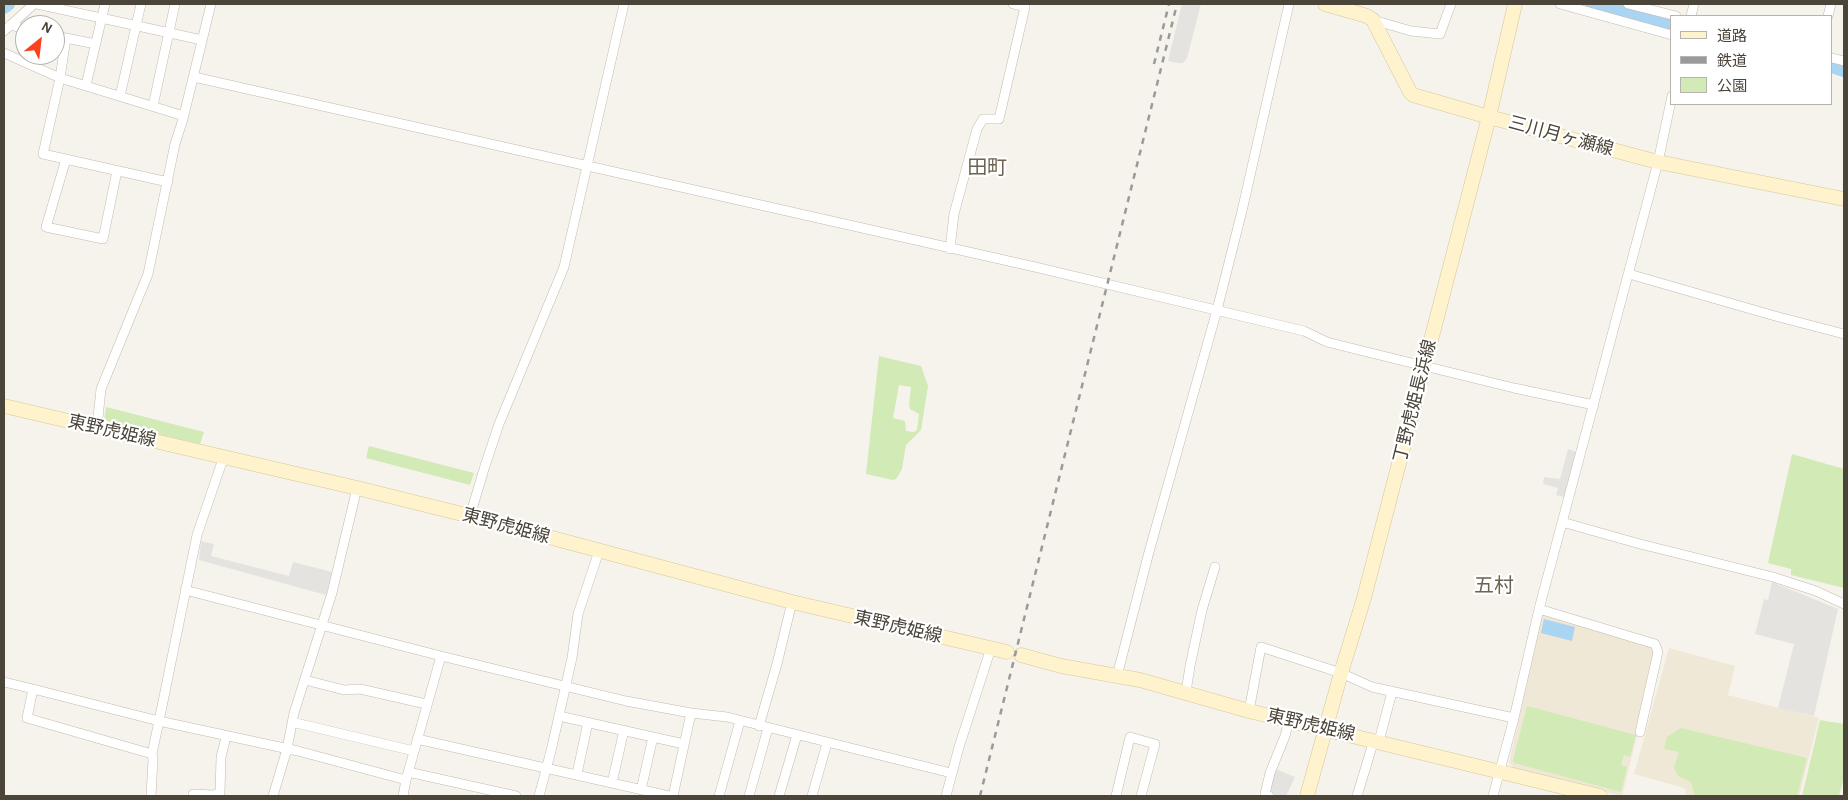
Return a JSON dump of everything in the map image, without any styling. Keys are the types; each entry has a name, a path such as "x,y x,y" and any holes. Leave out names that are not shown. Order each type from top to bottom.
{"main road":[{"path":"1325,4 1367,16 1373,20"},
{"name":"丁野虎姫長浜線","path":"1307,796 1364,598 1489,117 1515,4"},
{"name":"三川月ヶ瀬線","path":"1373,20 1413,95 1658,162 1844,200"},
{"name":"東野虎姫線","path":"4,406 357,488 470,516 792,602 1007,652"},
{"name":"東野虎姫線","path":"1021,655 1060,666 1140,680 1249,710 1600,796"}],"street":[{"path":"7,28 35,4 202,40"},
{"path":"86,86 105,4"},
{"path":"120,96 141,4"},
{"path":"153,106 175,4"},
{"path":"97,427 101,389 148,274 175,144 184,116 211,4"},
{"path":"470,516 499,424 564,267 624,4"},
{"path":"950,249 954,214 977,129 983,119 999,119 1025,6 1013,4"},
{"path":"1117,676 1149,552 1217,310 1242,211 1289,4"},
{"path":"1373,20 1411,31 1440,34 1451,4"},
{"path":"1560,4 1670,34"},
{"path":"1628,4 1672,15"},
{"path":"96,44 66,38 60,78 43,154 168,182"},
{"path":"4,54 60,78 184,116"},
{"path":"194,77 1034,267 1304,331 1341,346 1514,388 1594,405"},
{"path":"1493,796 1514,718 1539,609 1658,162 1670,105"},
{"path":"66,159 46,227 103,239 117,171"},
{"path":"1629,274 1844,334"},
{"path":"151,796 152,754 185,590 197,535 224,456"},
{"path":"273,796 287,749 292,722 323,626 357,488"},
{"path":"1562,522 1773,577 1796,588 1816,591 1838,604"},
{"path":"539,796 566,685 578,614 599,551"},
{"path":"1186,692 1202,610 1215,566"},
{"path":"185,590 441,656 626,701 740,721 951,773"},
{"path":"749,796 792,602"},
{"path":"1539,609 1655,644 1658,652 1640,732"},
{"path":"1249,710 1261,647 1341,673 1372,687 1514,718"},
{"path":"946,796 951,773 991,648"},
{"path":"403,796 426,704 441,656"},
{"path":"305,680 344,690 360,689 426,704"},
{"path":"4,682 159,722 407,776 516,796"},
{"path":"33,689 27,718 152,754"},
{"path":"1357,796 1392,692"},
{"path":"673,796 691,713"},
{"path":"559,716 684,744"},
{"path":"1269,796 1265,794 1270,773 1285,736 1289,720"},
{"path":"719,796 740,721"},
{"path":"292,722 414,751"},
{"path":"576,774 588,722"},
{"path":"612,783 624,730"},
{"path":"779,796 797,735"},
{"path":"193,794 220,794 221,757 226,736"},
{"path":"641,790 653,737"},
{"path":"1116,796 1130,737 1155,744 1141,796"},
{"path":"417,739 669,796"},
{"path":"812,796 827,743"}],"shaded area":[{"path":"1182,4 1201,4 1187,58 1183,63 1179,63 1168,61"},
{"path":"1568,449 1576,452 1564,497 1556,495 1558,488 1543,484 1544,477 1560,479"},
{"path":"201,541 214,544 211,556 289,576 293,562 332,572 326,595 199,560"},
{"path":"1772,582 1838,609 1814,716 1778,708 1794,644 1755,634 1764,599 1768,600"},
{"path":"1542,615 1659,646 1622,796 1517,771 1509,763"},
{"path":"1669,648 1735,666 1728,695 1819,718 1799,796 1685,796 1686,791 1684,788 1634,774"},
{"path":"1273,768 1295,777 1286,796 1269,796"}],"green space":[{"path":"879,356 921,366 928,386 921,430 906,445 902,469 896,479 893,480 866,474","holes":["899,385 911,387 910,409 919,414 917,430 914,432 906,431 905,421 893,418"]},
{"path":"106,407 204,432 200,444 104,421"},
{"path":"369,446 474,473 470,485 366,458"},
{"path":"1792,454 1844,469 1844,588 1791,575 1791,569 1768,563"},
{"path":"1527,706 1636,735 1630,757 1624,755 1621,765 1627,767 1621,792 1514,763 1513,760"},
{"path":"1820,720 1844,724 1844,777 1839,796 1802,796"},
{"path":"1681,728 1807,758 1797,796 1695,796 1691,782 1678,776 1674,768 1679,752 1664,749 1667,737"}],"water":[{"path":"1544,619 1575,627 1572,641 1541,633"}],"waterway":[{"path":"4,7 8,4"},
{"path":"1592,4 1670,24"},
{"path":"1833,66 1844,70"}],"railway":[{"path":"1154,64 1169,4"},
{"path":"980,796 1177,4"}],"district":[{"name":"田町","path":"987,168"},
{"name":"五村","path":"1494,586"}]}
